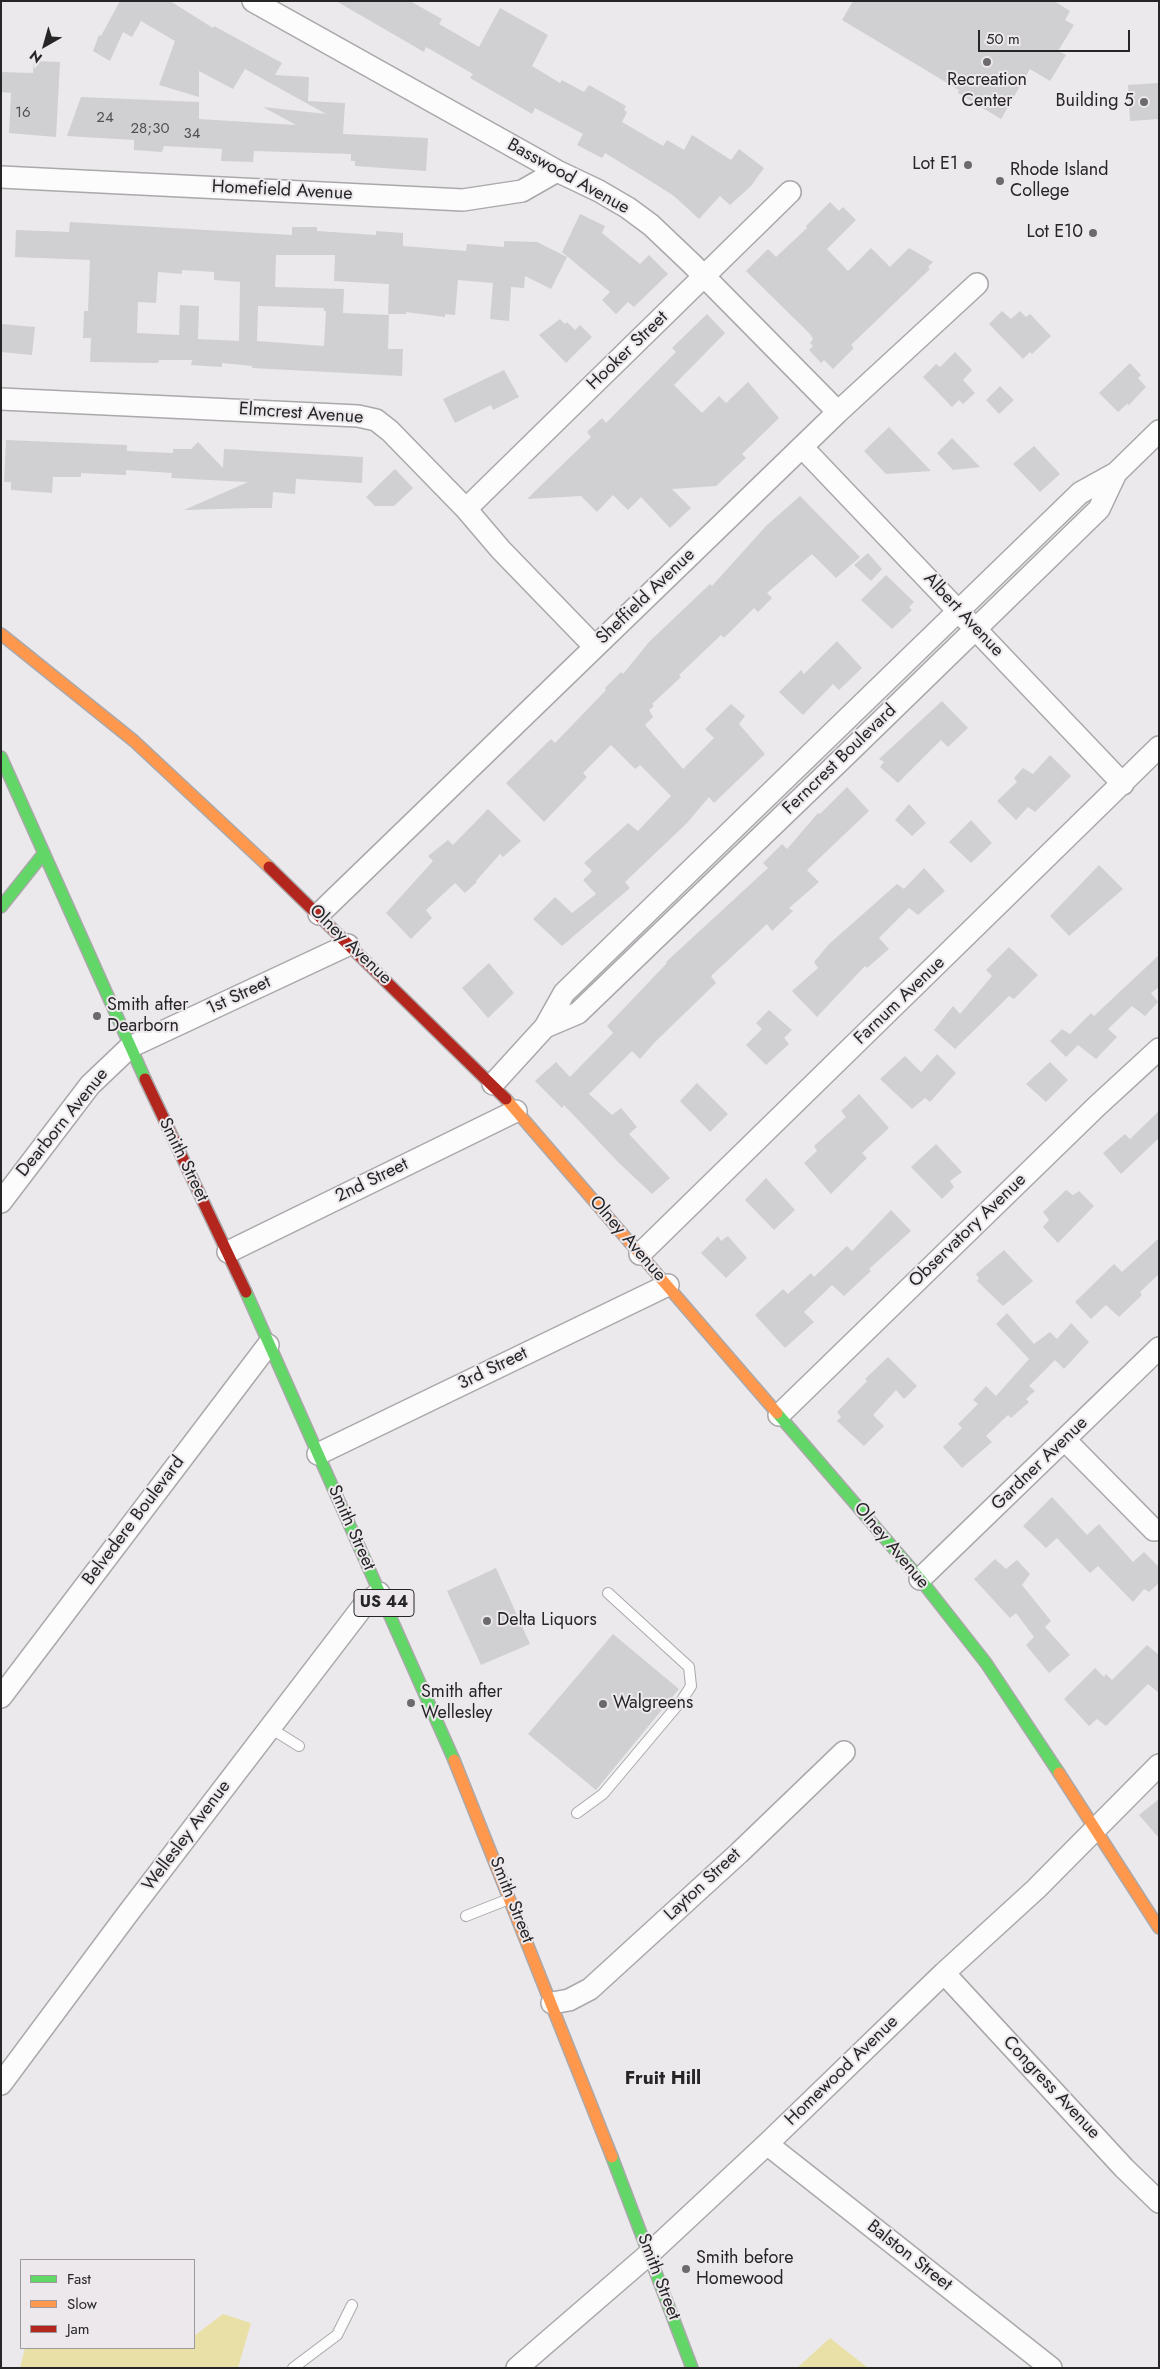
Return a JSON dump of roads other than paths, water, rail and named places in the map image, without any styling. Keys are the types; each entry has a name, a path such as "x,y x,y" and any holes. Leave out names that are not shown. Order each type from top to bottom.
{"main road":[{"name":"Olney Avenue","path":"1,634 134,741 319,914 493,1084 920,1578 986,1663 1095,1827 1159,1928"},
{"name":"Smith Street","path":"1,758 130,1047 228,1252 467,1790 552,2003 692,2368"},
{"path":"1,907 44,852"}],"street":[{"name":"Basswood Avenue","path":"253,1 557,171 599,191 628,208 651,225 705,277 838,412"},
{"name":"Homefield Avenue","path":"1,178 463,200 522,191 557,171"},
{"name":"Hooker Street","path":"466,509 790,192"},
{"name":"Sheffield Avenue","path":"319,914 838,412 977,284"},
{"name":"Elmcrest Avenue","path":"1,400 358,416 376,420 390,431 466,509 502,550 595,647"},
{"name":"Ferncrest Boulevard","path":"493,1084 545,1027 564,993 1080,493 1116,473 1159,431"},
{"name":"Albert Avenue","path":"802,447 1123,784"},
{"name":"Ferncrest Boulevard","path":"545,1027 578,1013 975,629 1099,508 1116,473"},
{"name":"Farnum Avenue","path":"640,1254 1159,747"},
{"name":"1st Street","path":"130,1047 348,944"},
{"name":"Dearborn Avenue","path":"1,1202 90,1085 130,1047"},
{"name":"Observatory Avenue","path":"779,1415 1097,1106 1159,1049"},
{"name":"2nd Street","path":"228,1252 516,1111"},
{"name":"3rd Street","path":"318,1454 668,1285"},
{"name":"Belvedere Boulevard","path":"1,1697 268,1345"},
{"name":"Gardner Avenue","path":"920,1578 1159,1348"},
{"path":"1065,1440 1154,1530"},
{"name":"Wellesley Avenue","path":"1,2099 5,2079 126,1916 364,1605 379,1593"},
{"name":"Layton Street","path":"552,2003 569,2000 590,1989 739,1853 844,1752"},
{"name":"Homewood Avenue","path":"517,2368 649,2254 767,2144 944,1973 1036,1889 1095,1827 1159,1765"},
{"name":"Congress Avenue","path":"944,1973 1124,2168 1159,2202"},
{"name":"Balston Street","path":"767,2144 1051,2368"}],"lane":[{"path":"577,1813 603,1794 682,1700 691,1686 689,1667 608,1593"},
{"path":"270,1728 299,1746"},
{"path":"466,1916 511,1898"},
{"path":"293,2368 337,2335 352,2305"}],"place":[{"name":"Recreation Center","path":"987,62"},
{"name":"Building 5","path":"1144,102"},
{"name":"Lot E1","path":"968,165"},
{"name":"Rhode Island College","path":"1000,181"},
{"name":"Lot E10","path":"1093,233"},
{"name":"Smith after Dearborn","path":"97,1016"},
{"name":"Delta Liquors","path":"487,1621"},
{"name":"Smith after Wellesley","path":"411,1703"},
{"name":"Walgreens","path":"603,1704"},
{"name":"Smith before Homewood","path":"686,2269"}],"district":[{"name":"Fruit Hill","path":"663,2079"}]}
